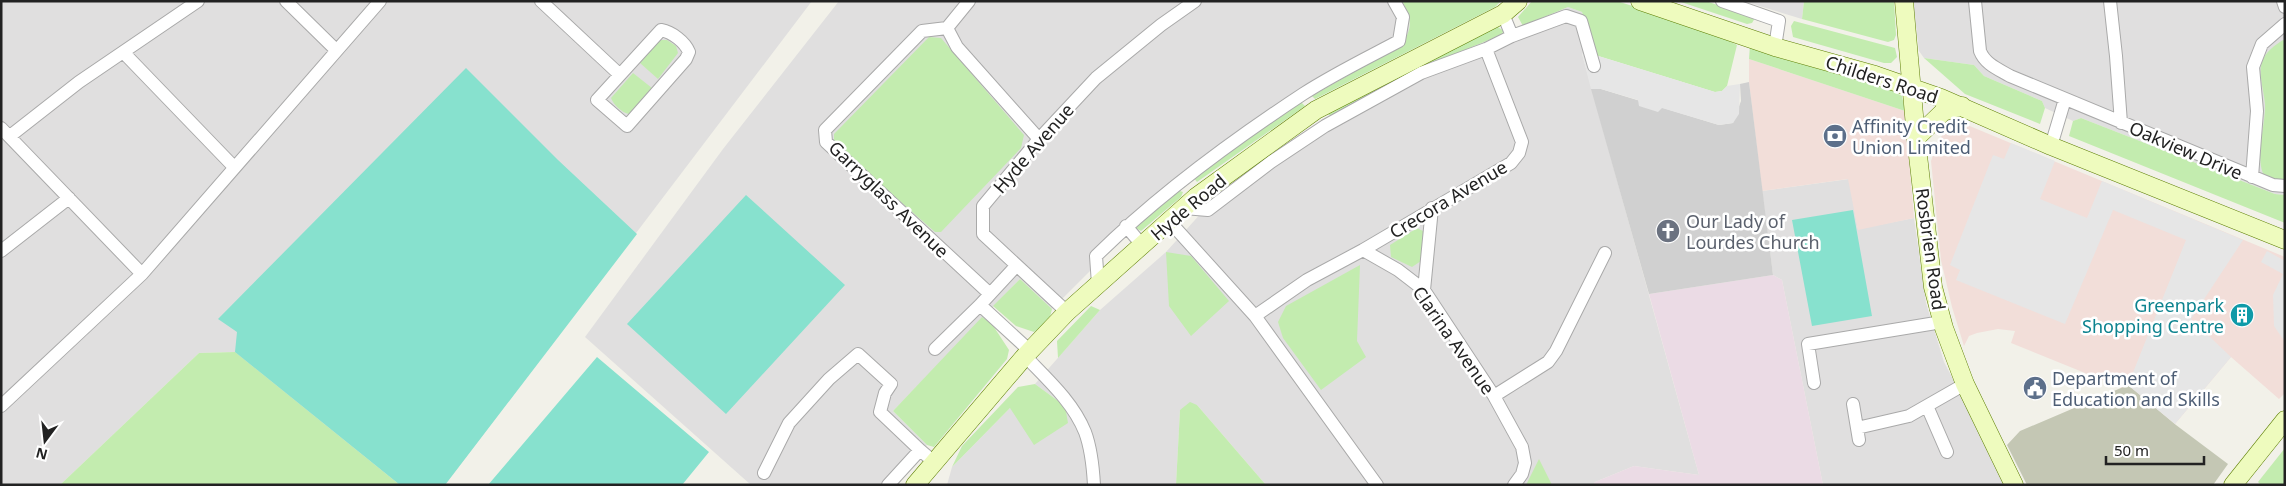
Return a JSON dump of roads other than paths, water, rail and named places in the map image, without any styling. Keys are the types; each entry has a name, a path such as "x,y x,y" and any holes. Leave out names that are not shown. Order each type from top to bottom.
{"street":[{"path":"142,274 6,132 198,1"},
{"path":"286,1 336,50"},
{"path":"1,406 142,274 380,1"},
{"path":"541,1 619,74"},
{"path":"969,1 947,28 957,47 1039,139"},
{"name":"Hyde Avenue","path":"1067,312 983,234 983,206 1039,139 1096,78 1161,25 1195,1"},
{"path":"1098,284 1096,256 1126,226 1181,180 1304,94 1399,41 1403,16 1394,1"},
{"name":"Hyde Road","path":"915,485 1028,354 1067,312 1170,222 1190,202 1316,110 1504,14 1518,1"},
{"name":"Childers Road","path":"1640,1 1775,47 1912,87 1962,106 2051,146 2285,240"},
{"path":"1722,1 1780,21 1775,47"},
{"name":"Rosbrien Road","path":"1904,1 1916,138 1933,287 1942,322 1964,384 2014,485"},
{"name":"Oakview Drive","path":"1975,1 1983,58 1990,65 2010,76 2252,177 2273,185 2285,186"},
{"name":"Oakview Drive","path":"2110,1 2121,123"},
{"path":"2283,1 2285,7"},
{"path":"1504,14 1512,36"},
{"path":"1181,180 1190,202 1208,210 1271,162 1326,126 1420,73 1566,16 1573,16 1581,20 1594,66"},
{"name":"Oakview Drive","path":"2252,177 2257,111 2252,67 2262,44 2285,24"},
{"name":"Garryglass Avenue","path":"947,28 922,31 825,130 826,142 990,294"},
{"path":"661,30 668,31 686,46 689,52 686,59 628,126 597,100 619,74 661,30"},
{"name":"Crecora Avenue","path":"1363,250 1510,163 1519,152 1522,142 1480,51 1464,33"},
{"path":"123,52 234,167"},
{"path":"1304,94 1326,126"},
{"path":"2051,146 2066,99"},
{"path":"1916,138 1942,112 1962,106"},
{"path":"1,251 69,198"},
{"path":"1424,290 1432,208"},
{"path":"1170,222 1255,316 1377,485"},
{"path":"1126,226 1142,245"},
{"path":"1255,316 1307,280 1363,250"},
{"name":"Clarina Avenue","path":"1363,250 1398,270 1424,290 1494,396 1522,446 1525,463 1522,474 1514,485"},
{"path":"1494,396 1548,362 1556,351 1605,252"},
{"path":"935,349 1016,266"},
{"path":"980,305 1028,354 1061,393 1084,431 1092,460 1094,485"},
{"path":"1814,383 1808,344 1942,322"},
{"path":"764,473 789,424 829,379 858,354 891,384 885,393 880,412 934,462"},
{"path":"1853,404 1858,434 1910,416 1964,384"},
{"path":"1927,406 1946,452"},
{"path":"2233,485 2285,420"},
{"path":"888,485 920,450"}],"place":[{"name":"Affinity Credit Union Limited","path":"1835,136"},
{"name":"Our Lady of Lourdes Church","path":"1668,231"},
{"name":"Greenpark Shopping Centre","path":"2242,315"},
{"name":"Department of Education and Skills","path":"2035,388"}]}
